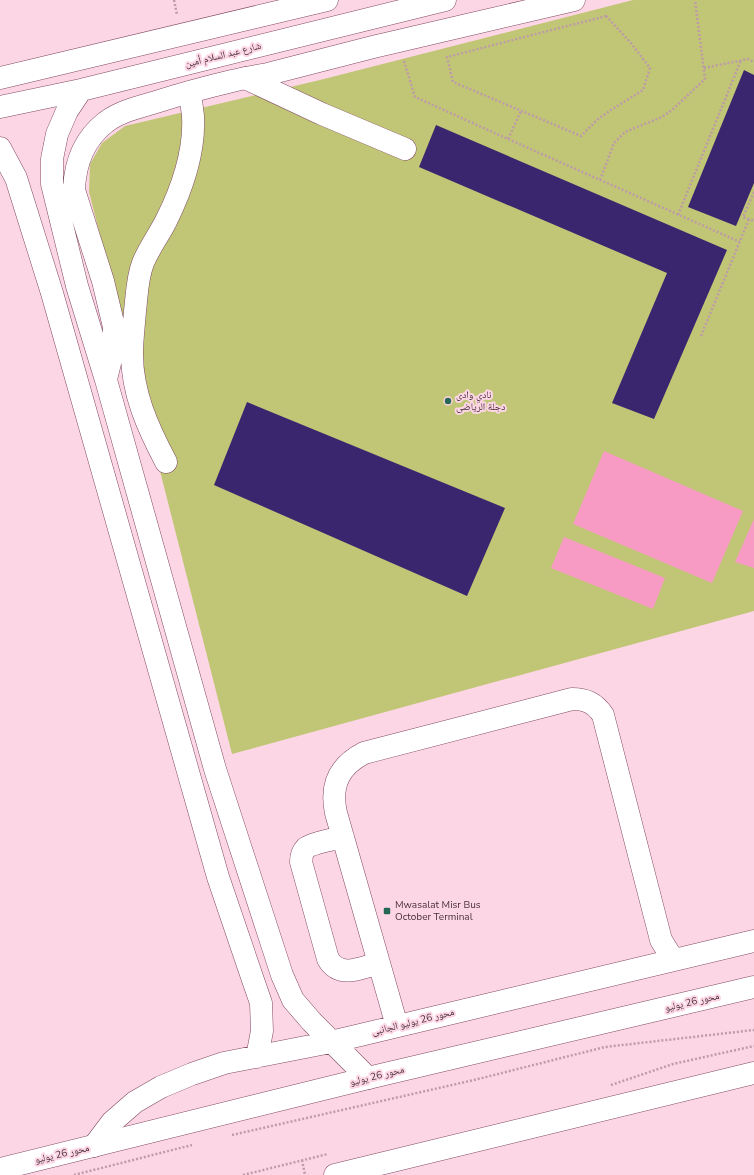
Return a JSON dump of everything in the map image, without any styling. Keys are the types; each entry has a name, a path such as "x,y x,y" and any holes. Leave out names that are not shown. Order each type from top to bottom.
{"main road":[{"path":"0,78 327,0"},
{"name":"شارع عبد السلام أمين","path":"0,107 81,90 445,0"},
{"path":"106,380 114,347 114,327 103,281 74,190 74,178 81,152 96,131 106,122 117,115 130,110 190,92 574,0"},
{"path":"367,19 373,47"},
{"path":"110,52 117,81"},
{"path":"266,74 317,104"},
{"path":"245,78 317,104 408,143"},
{"path":"81,90 67,110 57,134 52,159 52,184 77,286 106,380 215,769 282,975 293,1000 331,1042 368,1078"},
{"path":"166,462 151,434 142,412 132,366 132,338 139,275 146,255 175,204 186,171 193,125 190,92"},
{"path":"0,148 16,178 52,292 218,877 261,1003 262,1031 257,1057"},
{"path":"103,281 139,275"},
{"path":"52,292 77,286"},
{"path":"397,1026 334,803 336,782 347,764 364,753 572,699 587,700 594,704 603,715 661,940 666,950 674,959"},
{"path":"343,837 309,846 301,855 301,862 328,959 335,968 346,972 379,963"},
{"path":"218,877 248,872"},
{"name":"محور 26 يوليو الجانبى","path":"94,1146 112,1122 135,1102 161,1087 224,1063 331,1042 754,941"},
{"name":"محور 26 يوليو","path":"0,1169 368,1078 754,987"},
{"path":"339,1175 754,1073"}],"path":[{"path":"600,180 614,143 625,132 662,117 672,110 705,79 695,0"},
{"path":"606,16 630,42 650,68 643,90 598,119 581,136 520,111 454,82 447,57 606,16"},
{"path":"403,58 415,97 740,242"},
{"path":"704,68 748,59 754,62"},
{"path":"678,215 742,60"},
{"path":"508,139 520,111"},
{"path":"754,192 743,217 754,221"},
{"path":"701,336 749,219"},
{"path":"227,1136 474,1080 605,1047 754,1030"},
{"path":"609,1085 673,1064 754,1046"},
{"path":"74,1175 196,1144"},
{"path":"243,1175 333,1152"},
{"path":"302,1160 305,1175"}],"green space":[{"name":"نادي وادى دجلة الرياضى","path":"633,0 754,0 754,611 232,754 89,192 90,164 102,143 125,126 320,80"}],"shaded area":[{"path":"604,451 743,511 712,583 573,524"},
{"path":"754,519 754,568 735,562"},
{"path":"564,537 665,578 653,609 551,568"}],"building":[{"path":"744,70 754,75 754,183 736,226 688,207"},
{"path":"436,125 727,250 654,419 612,403 667,273 419,167"},
{"path":"247,402 505,508 467,596 214,485"}],"place":[{"name":"نادي وادى دجلة الرياضى","path":"448,401"},
{"name":"Mwasalat Misr Bus October Terminal","path":"387,911"}]}
